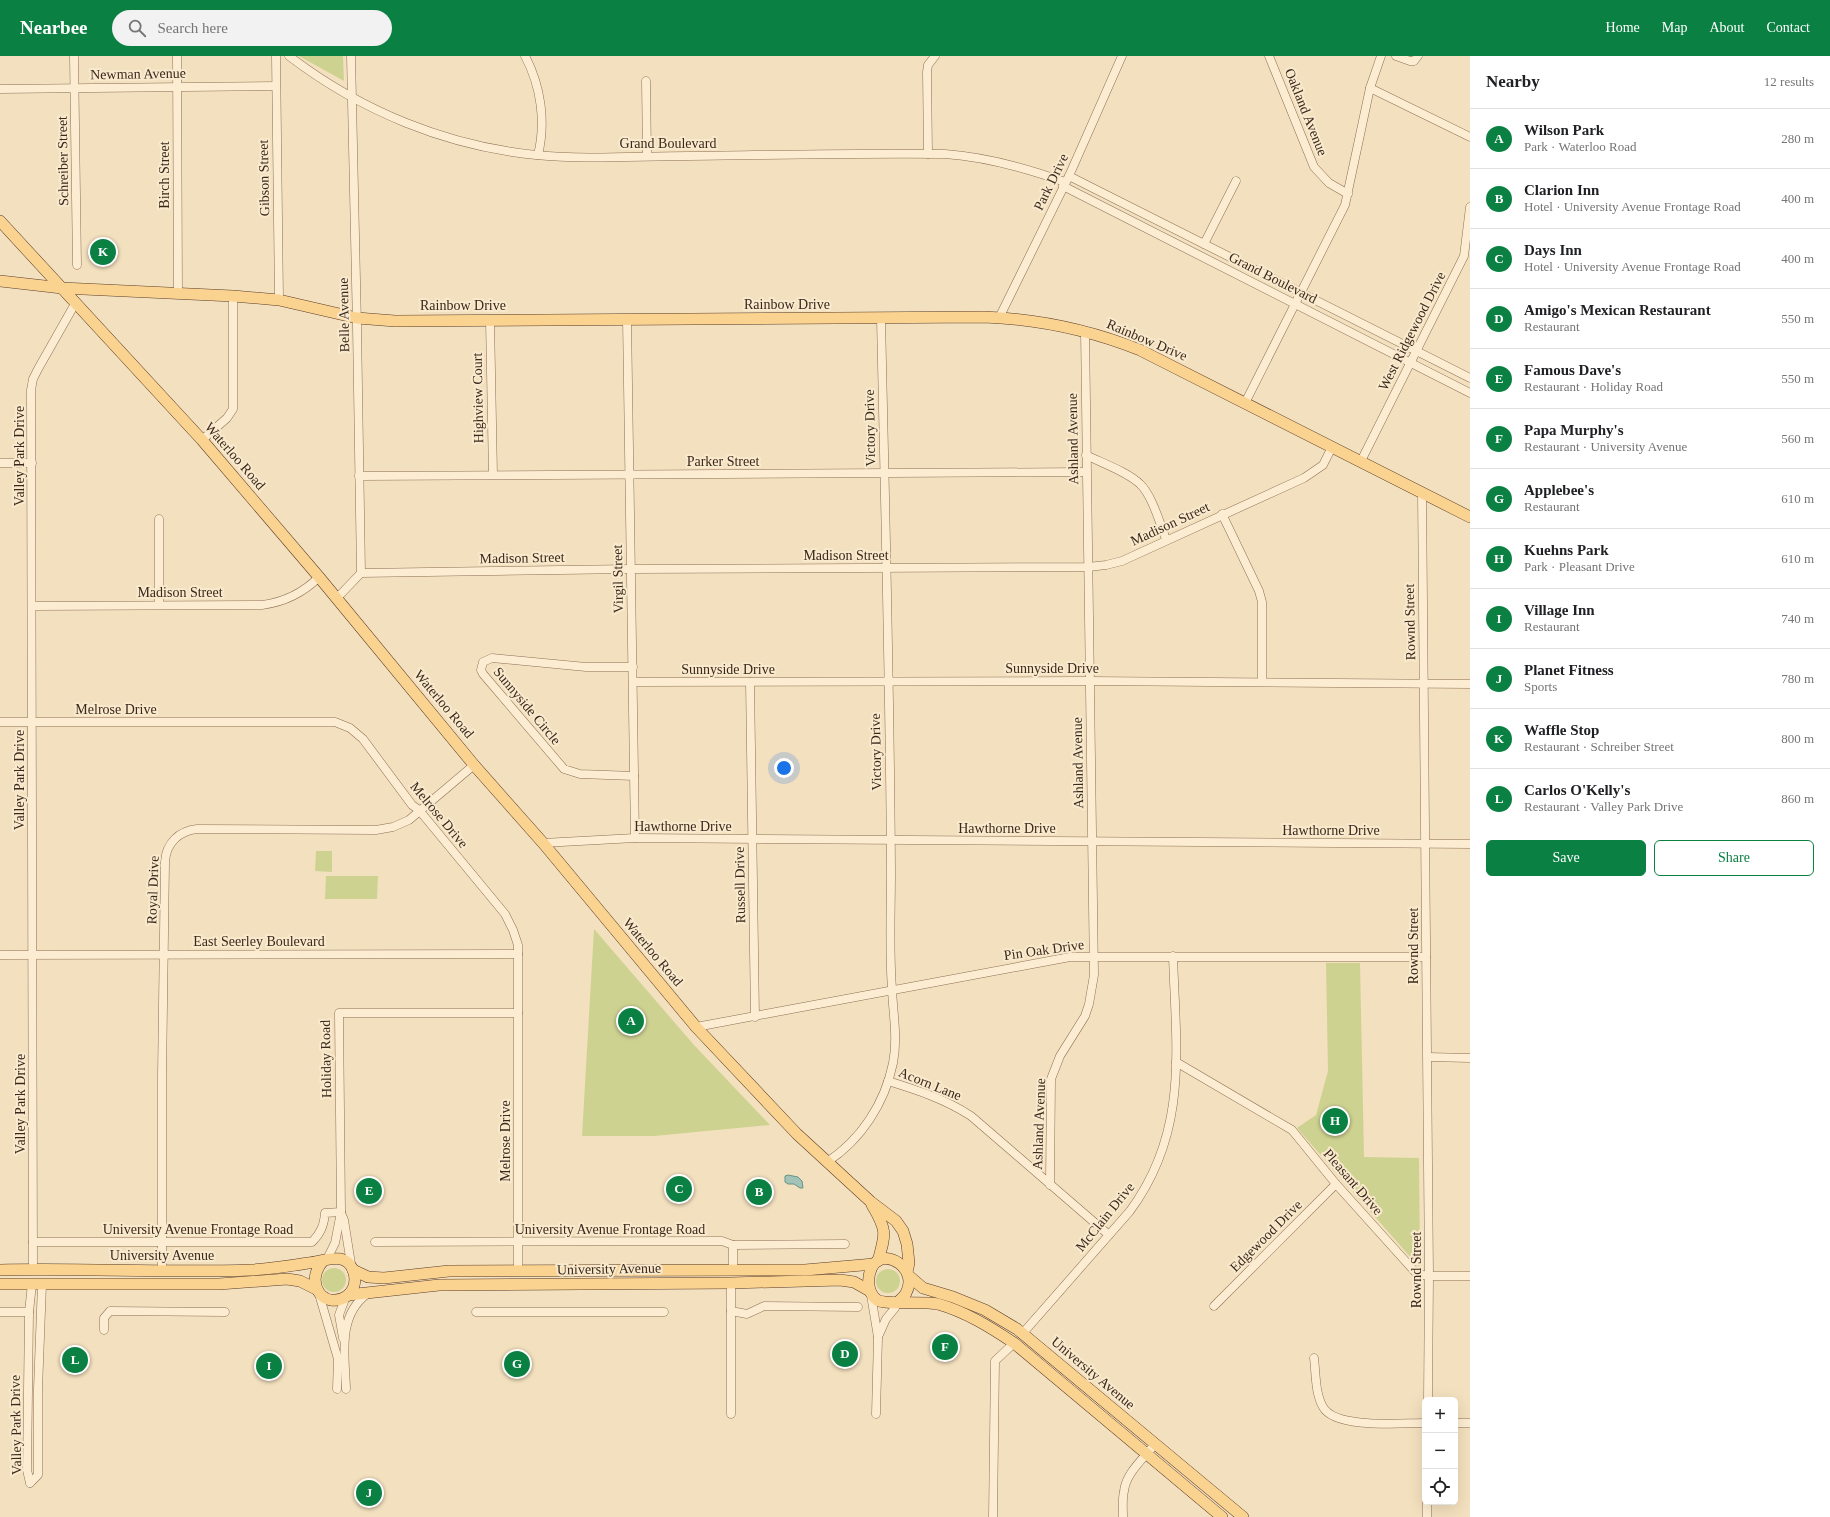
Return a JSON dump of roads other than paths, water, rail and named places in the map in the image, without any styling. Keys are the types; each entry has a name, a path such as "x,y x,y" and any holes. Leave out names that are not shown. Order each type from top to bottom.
{"main road":[{"name":"Waterloo Road","path":"0,221 202,440 337,598 474,765 543,843 696,1027 792,1128 827,1162 871,1202 896,1221 903,1231 907,1244 909,1263 908,1274"},
{"name":"Rainbow Drive","path":"0,281 62,288 233,296 278,300 357,318 395,321 881,318 999,318 1029,320 1084,331 1140,350 1470,517"},
{"name":"Waterloo Road","path":"871,1202 882,1222 885,1232 876,1263"},
{"name":"University Avenue","path":"0,1270 252,1270 325,1260"},
{"path":"325,1260 342,1260 352,1267 354,1283 347,1296 338,1299 331,1299 317,1291 315,1273 325,1260"},
{"path":"891,1260 897,1261 903,1266 908,1274 906,1293 897,1302 879,1301 870,1293 869,1277 876,1263 891,1260"},
{"name":"University Avenue","path":"352,1267 374,1278 449,1271 788,1270 876,1263"},
{"path":"37,1284 46,1278 83,1277 100,1270"},
{"path":"101,1284 123,1278 155,1277 162,1270"},
{"path":"457,1285 481,1278 509,1278 518,1270"},
{"path":"731,1283 739,1277 767,1277 788,1270"},
{"name":"University Avenue","path":"908,1274 923,1288 953,1297 985,1310 1023,1333 1243,1517"},
{"name":"University Avenue","path":"0,1284 219,1284 287,1279 300,1281 317,1291"},
{"name":"University Avenue","path":"347,1296 439,1285 731,1283 840,1280 854,1282 870,1293"},
{"name":"University Avenue","path":"897,1302 937,1304 964,1313 1014,1343 1222,1517"}],"street":[{"name":"Schreiber Street","path":"74,56 77,265"},
{"name":"Birch Street","path":"176,56 178,293"},
{"name":"Gibson Street","path":"276,56 278,300"},
{"name":"Grand Boulevard","path":"289,56 317,77 352,98 406,123 455,141 499,150 538,155 571,157 965,155 985,158 1025,168 1066,181 1204,244 1470,378"},
{"name":"Belle Avenue","path":"351,56 357,318 360,573"},
{"path":"525,56 538,83 540,96 541,132 538,155"},
{"path":"928,154 927,72 928,65 935,56"},
{"name":"Park Drive","path":"999,318 1066,181 1122,56"},
{"name":"Oakland Avenue","path":"1269,56 1304,146 1314,167 1329,183 1348,194"},
{"path":"1245,403 1345,204 1370,88 1381,56"},
{"path":"1396,56 1414,61 1418,56"},
{"path":"646,81 647,156"},
{"name":"Newman Avenue","path":"0,89 276,86"},
{"path":"1370,88 1470,137"},
{"name":"Grand Boulevard","path":"1066,181 1295,304 1470,392"},
{"path":"1204,244 1236,181"},
{"name":"West Ridgewood Drive","path":"1361,461 1464,256 1470,207"},
{"path":"202,440 227,418 233,409 233,296"},
{"name":"Valley Park Drive","path":"34,1269 31,390 33,380 76,302"},
{"name":"Victory Drive","path":"827,1162 836,1156 860,1132 878,1105 893,1065 896,1039 892,989 891,840 881,318"},
{"name":"Virgil Street","path":"627,319 636,838"},
{"name":"Highview Court","path":"490,320 493,475"},
{"name":"Ashland Avenue","path":"1050,1184 1051,1084 1054,1067 1077,1030 1089,1004 1094,975 1084,331"},
{"name":"Madison Street","path":"360,573 631,569 1088,567 1114,564 1166,539 1304,478 1322,465 1332,447"},
{"path":"1086,455 1133,478 1141,484 1147,493 1166,539"},
{"path":"0,463 32,463"},
{"name":"Parker Street","path":"359,476 1086,472"},
{"name":"Rownd Street","path":"1422,492 1428,1057 1428,1397"},
{"path":"1222,514 1259,592 1262,602 1262,682"},
{"path":"159,519 159,605"},
{"path":"337,598 360,573"},
{"name":"Madison Street","path":"32,606 273,604 300,593 319,577"},
{"name":"Sunnyside Circle","path":"633,667 586,667 492,658 485,660 481,670 564,769 580,774 634,776"},
{"name":"Sunnyside Drive","path":"633,682 1089,681 1470,684"},
{"name":"Russell Drive","path":"750,682 755,1017"},
{"name":"Melrose Drive","path":"0,722 335,722 350,728 363,739 412,805 419,810 505,914 514,930 518,945 518,1270"},
{"name":"Royal Drive","path":"162,1270 162,1077 165,855 170,843 180,834 197,829 385,829 393,827 409,820 474,765"},
{"name":"Hawthorne Drive","path":"543,843 636,838 1470,844"},
{"name":"East Seerley Boulevard","path":"0,955 518,954"},
{"name":"McClain Drive","path":"1023,1333 1142,1195 1158,1164 1167,1139 1174,1102 1176,1062 1173,956"},
{"name":"Pin Oak Drive","path":"696,1027 755,1017 892,989 1070,957 1426,957"},
{"name":"Holiday Road","path":"325,1260 335,1243 341,1212 339,1013 518,1013"},
{"path":"1428,1057 1470,1058"},
{"name":"Pleasant Drive","path":"1176,1062 1292,1130 1336,1184 1417,1274 1429,1276 1470,1276"},
{"name":"Acorn Lane","path":"888,1081 928,1094 960,1109 985,1128 1109,1235"},
{"name":"Edgewood Drive","path":"1214,1306 1336,1184"},
{"name":"University Avenue Frontage Road","path":"34,1242 312,1242 319,1235 324,1225 325,1212 341,1212"},
{"name":"Holiday Road","path":"341,1212 344,1220 352,1267"},
{"name":"University Avenue Frontage Road","path":"375,1242 722,1241 732,1245 845,1244"},
{"path":"732,1245 733,1270"},
{"path":"731,1283 731,1414"},
{"name":"Valley Park Drive","path":"37,1284 38,1475 30,1483 27,1470 29,1312 37,1284"},
{"path":"317,1291 338,1359 337,1389"},
{"path":"870,1293 878,1337 876,1414"},
{"path":"344,1347 348,1318 359,1300 367,1294"},
{"path":"346,1388 344,1347 339,1320 347,1296"},
{"path":"878,1337 886,1319 895,1308 897,1302"},
{"path":"731,1311 747,1314 764,1306 858,1307"},
{"path":"104,1330 104,1318 110,1311 225,1312"},
{"path":"0,1312 29,1312"},
{"path":"476,1312 664,1312"},
{"path":"993,1517 995,1361 1014,1343"},
{"path":"1314,1358 1319,1398 1323,1408 1329,1415 1349,1422 1422,1423"},
{"path":"1458,1423 1470,1423"},
{"path":"1123,1517 1123,1492 1125,1484 1155,1444"},
{"path":"1427,1505 1427,1517"}],"water":[{"path":"788,1175 798,1177 802,1181 803,1188 785,1182 785,1176"}],"place":[{"name":"Waffle Stop","path":"103,252"},
{"name":"Wilson Park","path":"631,1021"},
{"name":"Kuehns Park","path":"1335,1121"},
{"name":"Days Inn","path":"679,1189"},
{"name":"Famous Dave's","path":"369,1191"},
{"name":"Clarion Inn","path":"759,1192"},
{"name":"Papa Murphy's","path":"945,1347"},
{"name":"Amigo's Mexican Restaurant","path":"845,1354"},
{"name":"Carlos O'Kelly's","path":"75,1360"},
{"name":"Applebee's","path":"517,1364"},
{"name":"Village Inn","path":"269,1366"},
{"name":"Planet Fitness","path":"369,1493"}]}
